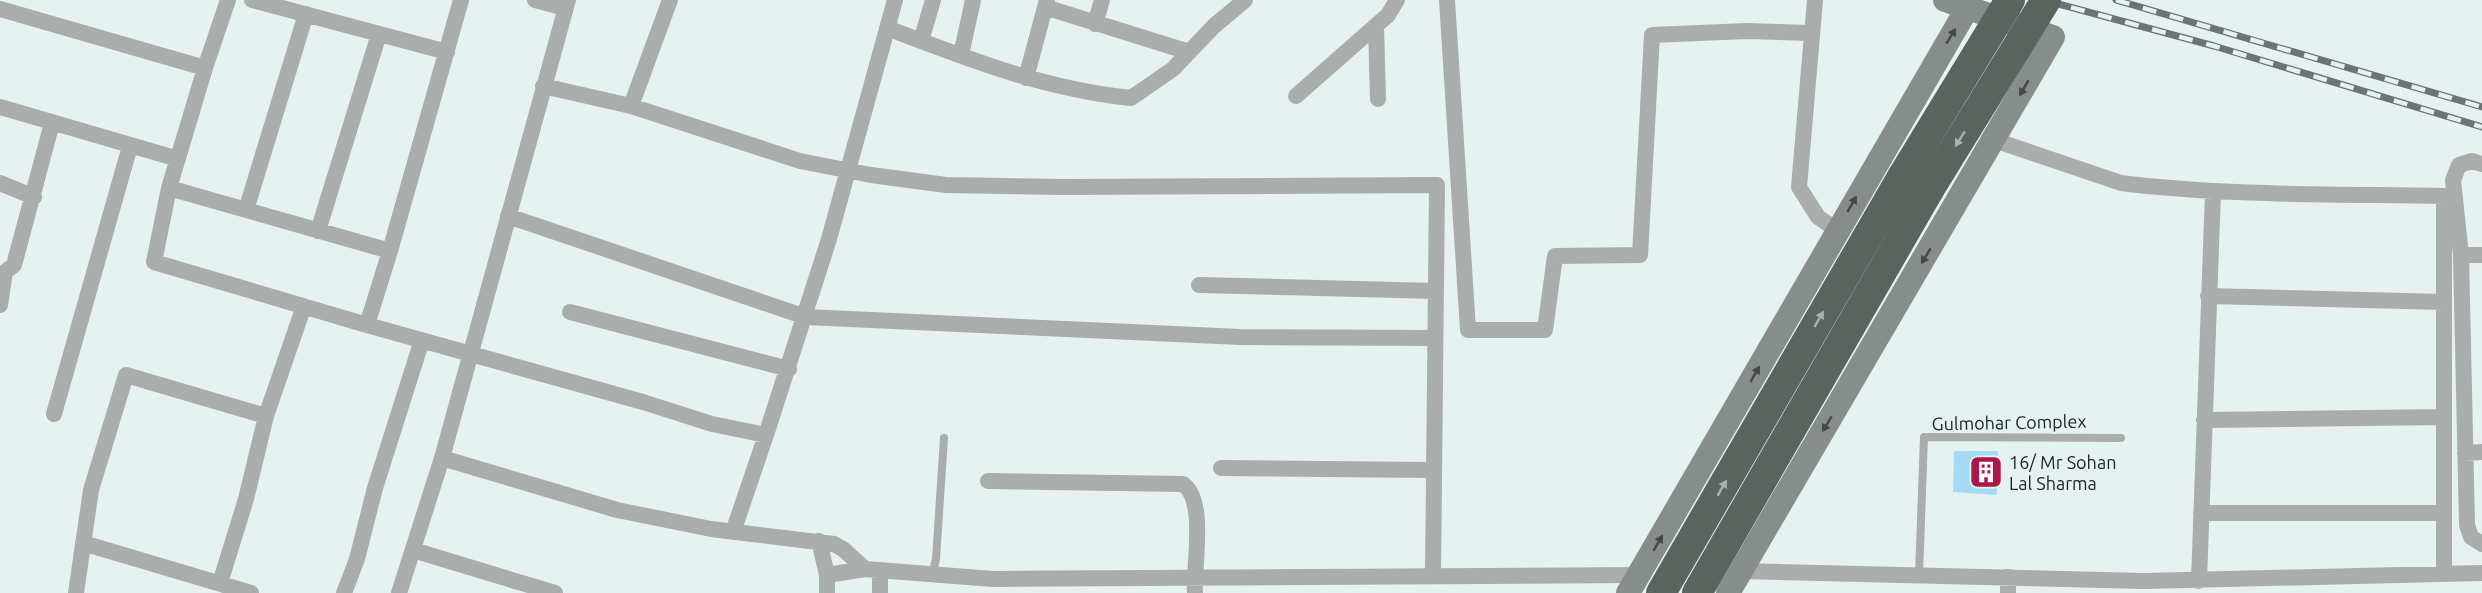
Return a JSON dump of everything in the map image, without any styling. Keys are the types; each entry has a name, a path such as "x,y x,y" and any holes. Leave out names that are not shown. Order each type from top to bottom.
{"highway":[{"path":"1643,587 1902,177 2010,0"},
{"path":"1697,593 1929,190 2046,0"}],"street":[{"path":"228,0 169,188 154,262 712,424 766,435"},
{"path":"252,0 447,52"},
{"path":"367,325 461,0"},
{"path":"399,593 471,354 566,4 536,0"},
{"path":"631,106 670,0"},
{"path":"733,532 806,316 895,0"},
{"path":"921,41 933,0"},
{"path":"961,55 973,0"},
{"path":"1095,24 1102,0"},
{"path":"887,28 1026,78 1089,93 1131,98 1173,69 1214,26 1245,0"},
{"path":"1296,96 1388,15 1397,0"},
{"path":"1447,0 1468,330 1545,330 1555,256 1640,255 1653,35 1746,31 1810,33"},
{"path":"1815,0 1810,33 1799,187 1818,216 1837,230"},
{"path":"1728,593 2053,37 1945,0"},
{"path":"1026,78 1046,4 1095,24 1126,30 1189,52"},
{"path":"828,575 872,570 932,575 966,586 1294,585 1433,576 1643,587 1837,230 1968,7"},
{"path":"0,9 206,68"},
{"path":"246,210 306,14"},
{"path":"1376,26 1378,99"},
{"path":"318,231 379,34"},
{"path":"543,86 631,106 800,160 846,170 946,185 1437,185 1433,576"},
{"path":"0,107 178,159"},
{"path":"0,305 2,272 14,265 52,123"},
{"path":"1994,140 2121,183 2213,192 2444,196 2442,513 2444,574"},
{"path":"54,414 130,146"},
{"path":"2482,164 2472,161 2459,165 2453,180 2461,255 2474,452 2467,525 2471,537 2482,544"},
{"path":"0,183 34,197"},
{"path":"169,188 390,251"},
{"path":"2199,581 2213,192"},
{"path":"508,216 806,316 1240,337 1435,339"},
{"path":"2461,255 2482,255"},
{"path":"1199,285 1436,291"},
{"path":"2208,296 2444,302"},
{"path":"220,583 246,499 266,416 304,306"},
{"path":"570,312 789,369"},
{"path":"344,593 357,559 375,488 422,340"},
{"path":"75,593 91,490 126,375 266,416"},
{"path":"2204,420 2444,417"},
{"path":"441,459 617,510 733,532 819,541 843,549 872,570 880,593"},
{"path":"1221,468 1434,470"},
{"path":"988,481 1183,484 1191,490 1194,497 1197,531 1194,586"},
{"path":"2201,513 2442,513"},
{"path":"819,541 828,575 827,593"},
{"path":"83,543 251,593"},
{"path":"413,550 555,593"},
{"path":"1740,571 1919,575 2008,585 2144,587 2199,581 2482,573"}],"lane":[{"name":"Gulmohar Complex","path":"1919,575 1924,437 2121,438"},
{"path":"932,575 936,560 944,438"}],"building":[{"path":"1954,451 1998,451 1997,495 1953,492"}],"railway":[{"path":"2044,0 2214,46 2482,127"},
{"path":"2116,0 2482,107"}],"place":[{"name":"16/ Mr Sohan Lal Sharma","path":"1986,472"}]}
